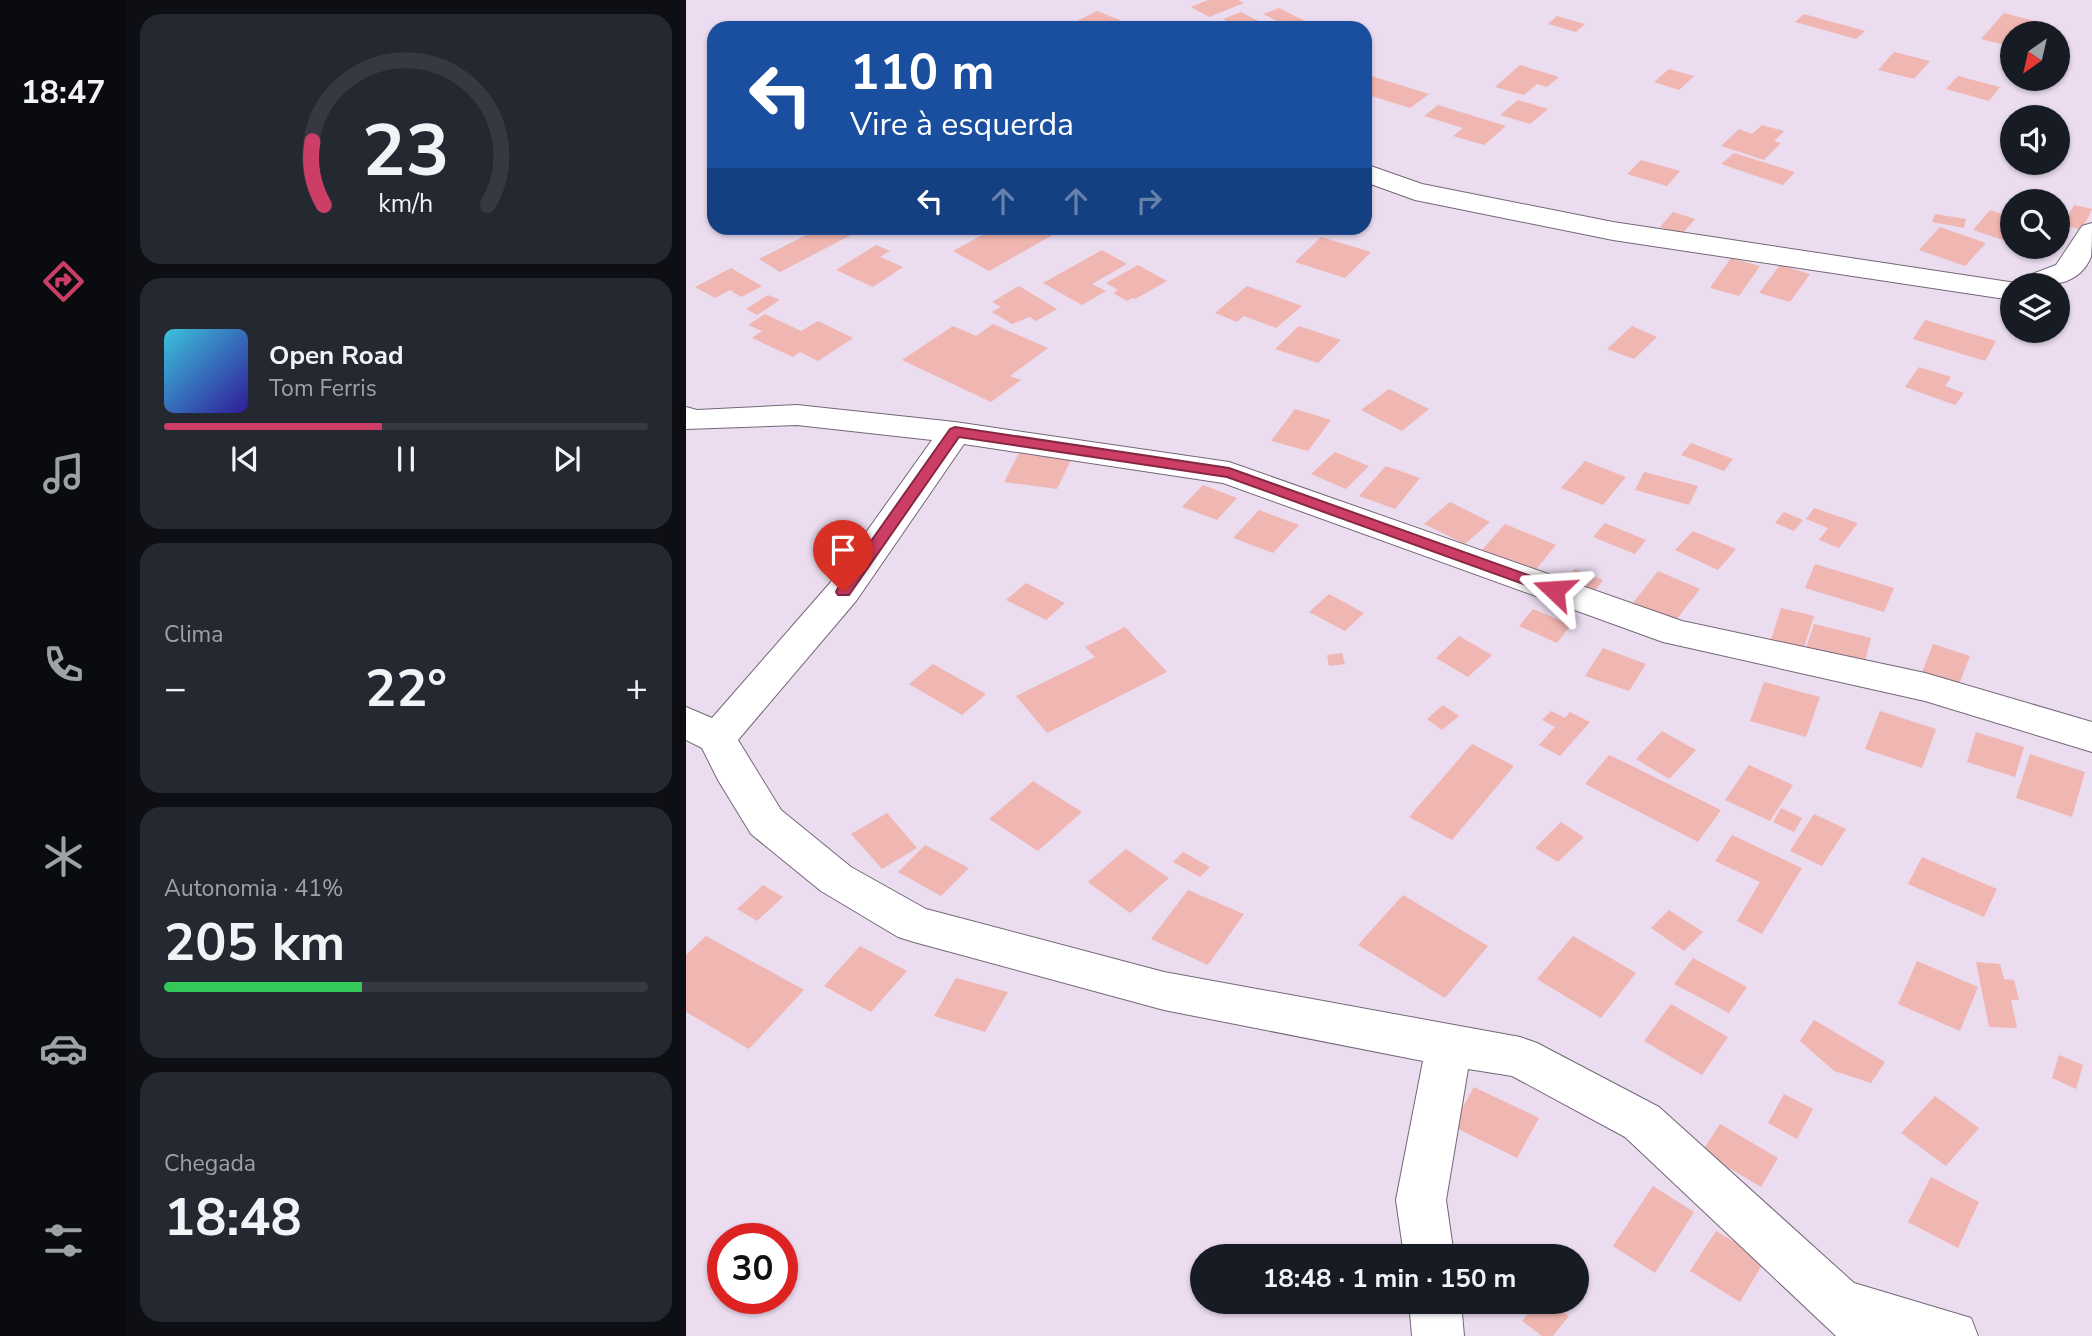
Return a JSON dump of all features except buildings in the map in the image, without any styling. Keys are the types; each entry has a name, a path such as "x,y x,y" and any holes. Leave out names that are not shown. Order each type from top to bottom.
{"street":[{"path":"1372,176 1415,191 1613,231 2000,289"},
{"path":"2080,271 2092,232"},
{"path":"686,416 694,421 797,415 955,432 1229,473 1675,633 1925,687 2092,737"},
{"path":"955,432 843,592 701,730 732,769 766,822 836,879 914,924 1164,992 1448,1046 1520,1057 1642,1122 1857,1320 1952,1336"},
{"path":"1427,1244 1421,1200 1448,1046"},
{"path":"1436,1314 1438,1336"}],"route":[{"path":"843,592 955,432 1229,473 1554,590"}]}
